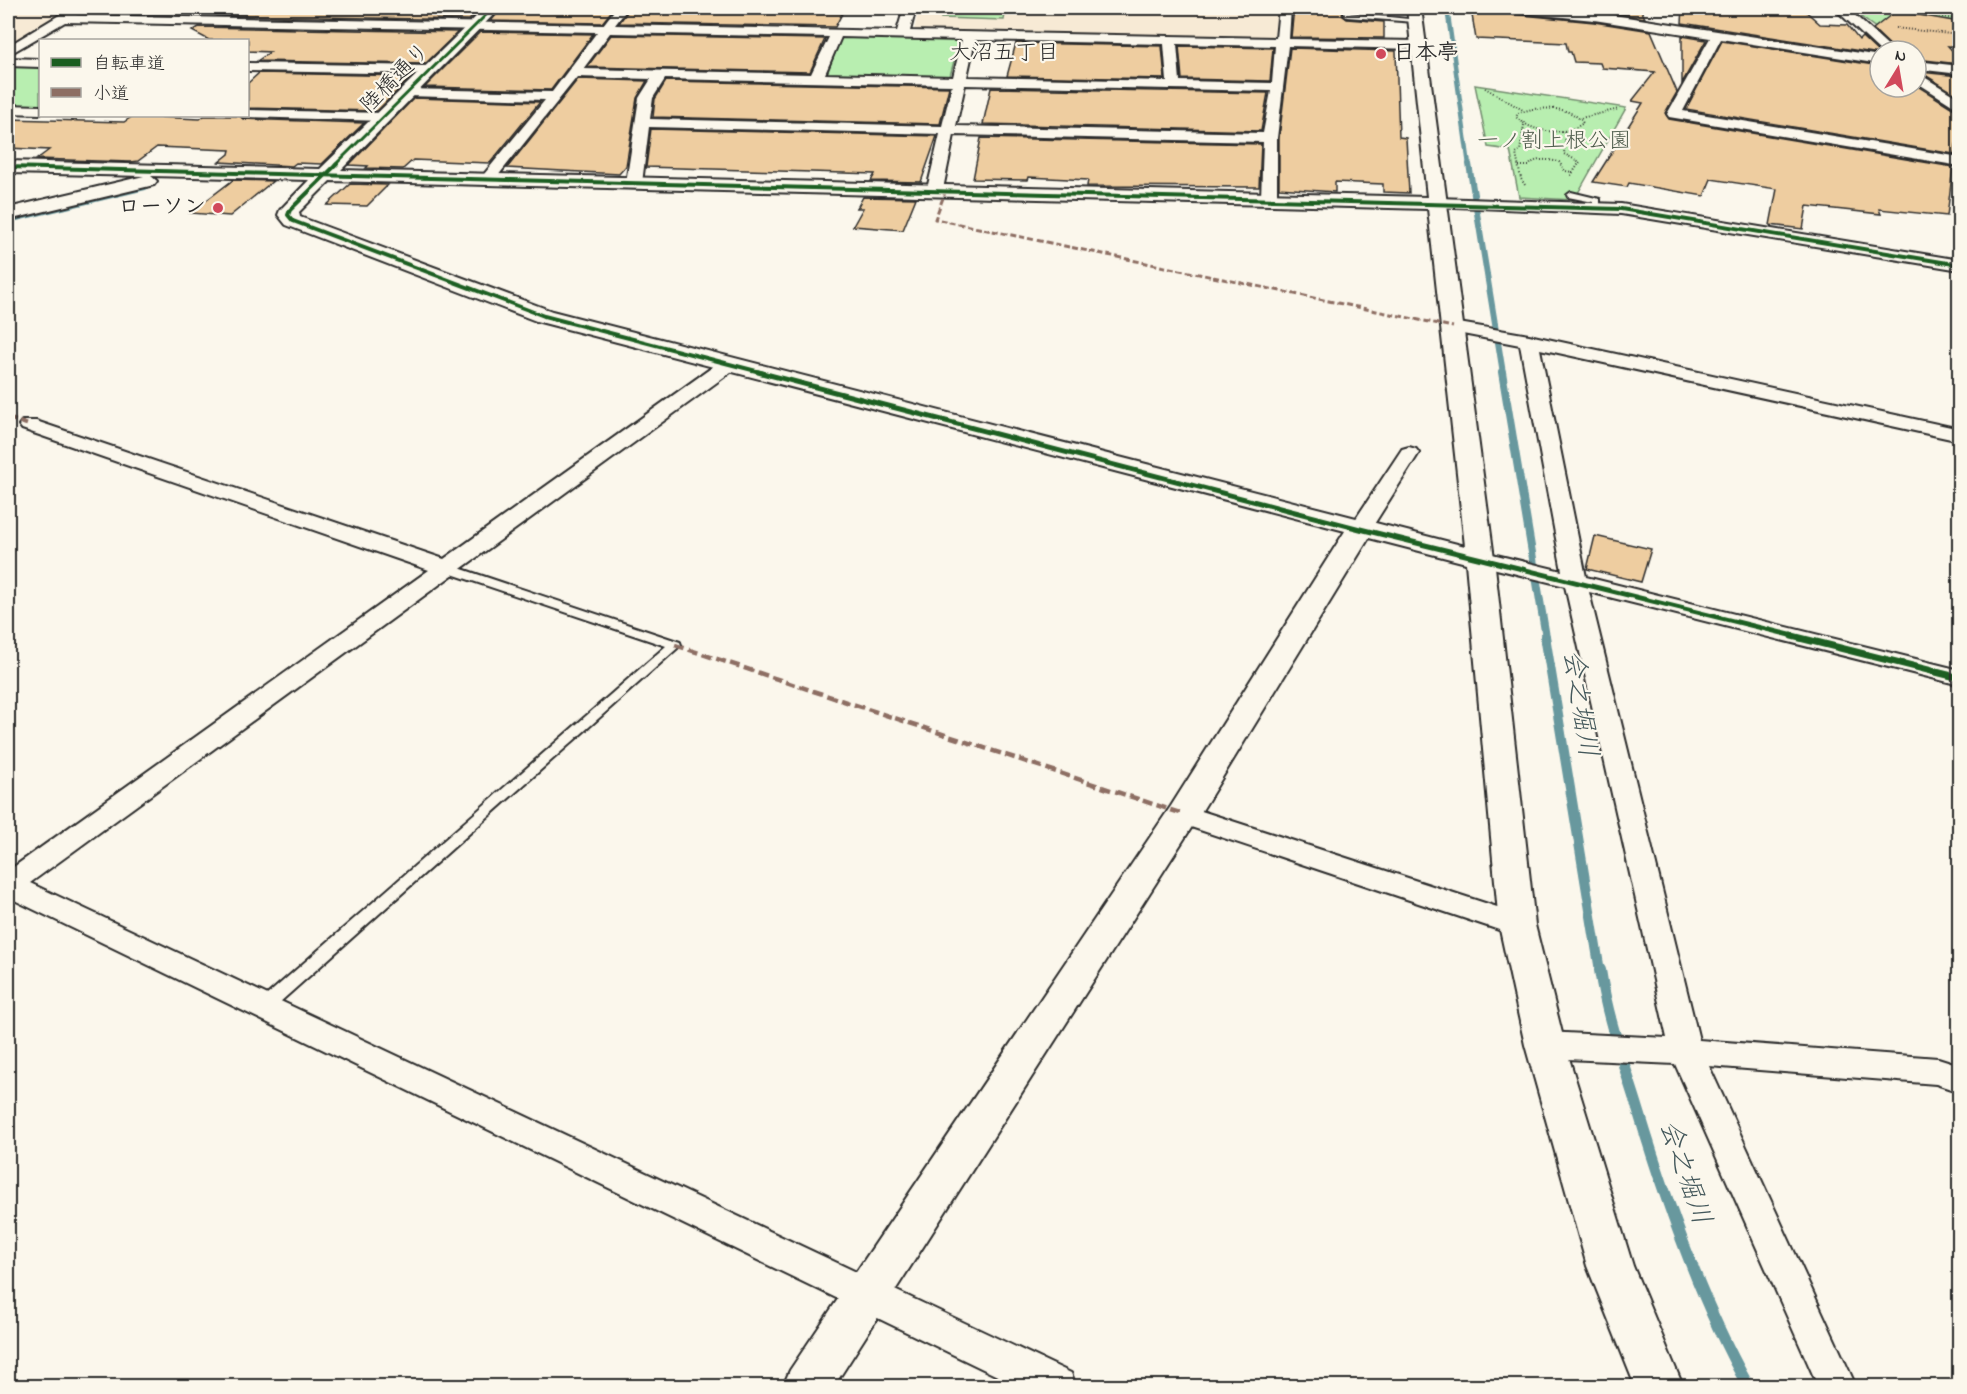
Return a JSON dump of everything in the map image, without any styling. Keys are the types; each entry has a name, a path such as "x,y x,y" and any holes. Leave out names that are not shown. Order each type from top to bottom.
{"street":[{"path":"8,51 80,8"},
{"name":"陸橋通り","path":"493,8 324,175 290,210 288,216 293,221 544,316 728,365"},
{"path":"488,179 556,96 571,73 622,8"},
{"path":"902,36 910,8"},
{"path":"1269,198 1270,138 1278,87 1285,8"},
{"path":"1511,8 1553,9 1868,58"},
{"path":"1616,8 1623,21"},
{"path":"1840,8 1875,39"},
{"path":"1673,15 1681,30"},
{"path":"62,18 1282,42 1413,22 1453,327 1480,558 1517,925 1545,1045 1610,1266 1659,1386"},
{"path":"816,78 836,35"},
{"path":"1717,36 1674,114 1959,162"},
{"path":"936,189 969,37"},
{"path":"1170,40 1174,85"},
{"path":"8,62 39,63"},
{"path":"1928,66 1959,70"},
{"path":"249,67 431,70"},
{"path":"571,73 1278,87"},
{"path":"634,183 646,98 661,74"},
{"path":"1928,84 1959,106"},
{"path":"408,93 556,96"},
{"path":"8,109 39,110"},
{"path":"249,114 384,117"},
{"path":"644,123 1270,138"},
{"path":"8,167 1437,202 1621,209 1959,266"},
{"path":"8,214 156,179 177,171"},
{"path":"1453,327 1529,341 1959,435"},
{"path":"1529,341 1575,581 1677,1052 1837,1386"},
{"path":"1057,1386 8,885 728,365 1360,529 1959,678"},
{"path":"29,425 447,568"},
{"path":"807,1386 1183,814 1409,453"},
{"path":"1183,814 1517,925"},
{"path":"1545,1045 1938,1071 1959,1079"}],"lane":[{"path":"1351,8 1413,22 1347,15 1347,9 1351,8"},
{"path":"1571,195 1597,201 1596,208"},
{"path":"264,1007 675,645 447,568"}],"path":[{"path":"1867,14 1882,8"},
{"path":"1896,8 1959,20"},
{"path":"1894,28 1959,35"},
{"path":"1485,88 1524,111"},
{"path":"1580,118 1583,123 1581,126 1564,131 1544,130 1524,125 1516,117 1524,111 1552,109 1580,118 1620,109"},
{"path":"1524,125 1520,151 1516,154 1526,186"},
{"path":"1564,131 1566,133 1564,154 1580,162 1568,181"},
{"path":"1518,166 1529,166 1531,162 1537,160 1552,160 1559,162 1565,171 1573,172"}],"shaded area":[{"path":"8,8 70,8 8,45"},
{"path":"919,8 1277,8 1274,38 1267,39 914,31"}],"green space":[{"path":"943,8 1006,8 1004,20 941,18"},
{"path":"1849,8 1959,8 1959,36 1877,29"},
{"path":"841,37 960,39 950,76 827,74"},
{"path":"8,65 39,66 39,107 8,107"},
{"name":"一ノ割上根公園","path":"1475,85 1626,108 1574,200 1519,197 1510,150 1488,147"}],"building":[{"path":"231,8 482,8 469,20 218,15"},
{"path":"502,8 614,8 602,23 491,21"},
{"path":"630,8 738,8 735,12 815,13 818,8 845,8 835,27 619,23"},
{"path":"1294,8 1343,9 1342,15 1347,19 1384,22 1384,38 1291,37"},
{"path":"1566,8 1640,8 1645,18 1594,10"},
{"path":"1683,8 1802,8 1820,24 1847,25 1859,40 1862,37 1868,43 1868,52 1682,23"},
{"path":"1471,9 1505,11 1511,14 1594,22 1651,31 1677,92 1665,113 1669,119 1953,167 1947,216 1879,209 1881,214 1807,206 1803,229 1770,225 1777,189 1711,179 1704,196 1629,183 1627,187 1593,182 1643,103 1632,101 1655,72 1602,68 1600,63 1574,62 1566,43 1476,39"},
{"path":"1896,11 1959,22 1959,47 1948,46 1959,58 1959,64 1928,60 1928,39 1883,39 1873,29"},
{"path":"199,27 458,32 425,64 257,61 270,52 249,51 249,39 207,39 192,31"},
{"path":"480,32 593,34 551,90 425,87"},
{"path":"611,35 825,39 810,72 587,67"},
{"path":"1682,36 1706,40 1682,83"},
{"path":"1722,41 1868,64 1868,99 1928,99 1928,93 1959,112 1959,133 1954,154 1686,109"},
{"path":"1016,43 1162,46 1165,79 1007,76"},
{"path":"1179,46 1273,48 1270,81 1182,79"},
{"path":"1290,48 1396,51 1399,137 1406,138 1409,193 1383,192 1383,184 1335,182 1335,192 1279,188 1279,138"},
{"path":"259,73 412,76 377,111 249,108 249,82"},
{"path":"1928,73 1959,76 1959,96 1928,77"},
{"path":"578,79 647,81 637,98 626,166 619,174 507,168"},
{"path":"666,81 949,87 940,124 653,117 655,99"},
{"path":"991,88 1268,93 1261,131 983,124"},
{"path":"414,98 540,102 490,163 413,160 403,169 349,165"},
{"path":"132,117 200,119 203,117 241,117 243,119 364,123 322,164 296,163 292,166 219,162 229,154 230,150 157,147 138,161 130,162 37,159 49,150 8,148 8,119 124,122"},
{"path":"651,129 937,136 921,182 871,181 875,174 646,167"},
{"path":"981,138 1261,144 1259,187 1087,186 1088,180 1029,177 1028,180 973,179"},
{"path":"233,180 273,181 230,216 190,213"},
{"path":"350,184 388,185 367,206 327,205"},
{"path":"863,197 916,198 903,230 853,226 863,208 857,208"},
{"path":"1595,536 1651,549 1641,582 1587,569"}],"waterway":[{"name":"会之堀川","path":"1447,8 1469,165"},
{"name":"会之堀川","path":"1469,164 1503,373"},
{"path":"8,220 145,187"},
{"name":"会之堀川","path":"1502,372 1546,637"},
{"name":"会之堀川","path":"1545,636 1600,971"},
{"name":"会之堀川","path":"1600,970 1616,1039 1672,1213 1715,1320 1748,1386"}],"marked path":[{"path":"946,190 935,219 1453,327"},
{"path":"8,418 29,425"},
{"path":"675,645 1183,814"}],"cycle path":[{"path":"493,8 290,210 288,215 293,221 544,316 1360,529 1960,678"},
{"path":"8,167 1621,209 1960,265"}],"place":[{"name":"日本亭","path":"1381,54"},
{"name":"ローソン","path":"218,208"}],"district":[{"name":"大沼五丁目","path":"1004,54"}]}
